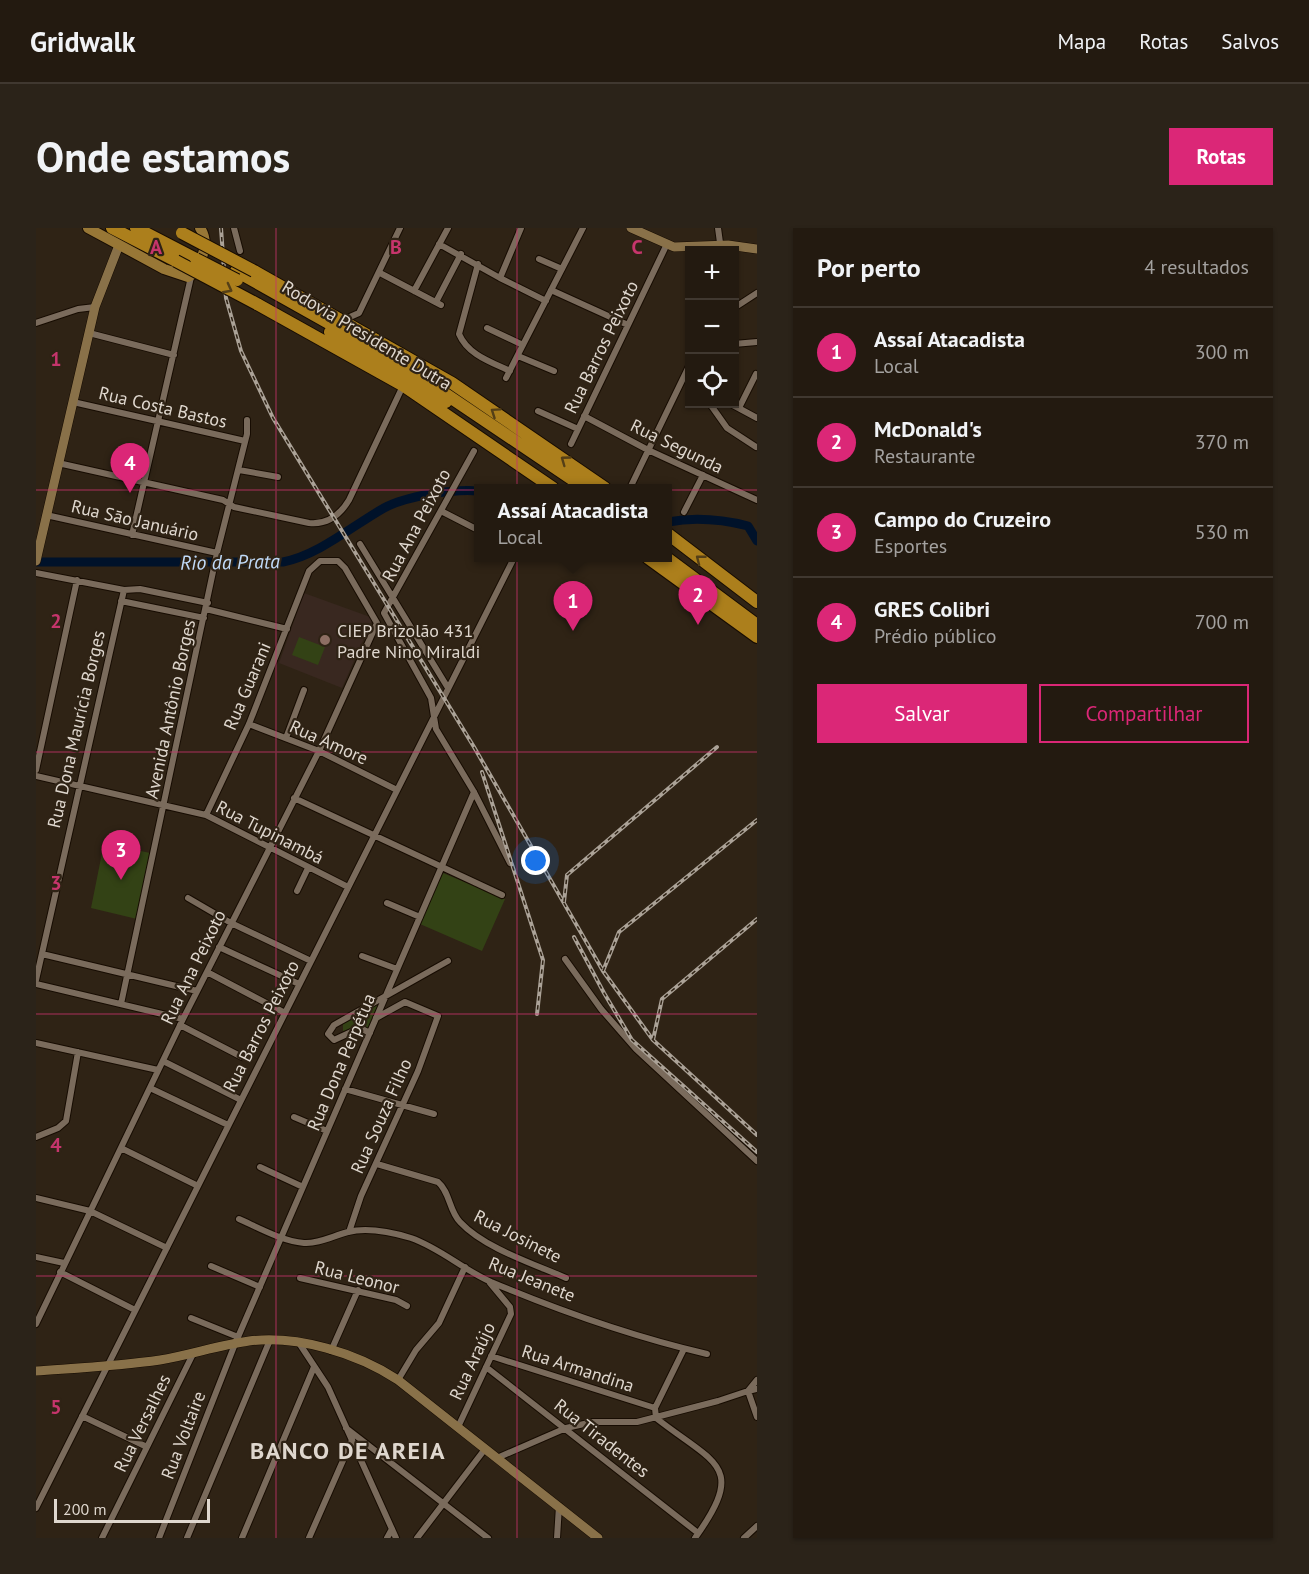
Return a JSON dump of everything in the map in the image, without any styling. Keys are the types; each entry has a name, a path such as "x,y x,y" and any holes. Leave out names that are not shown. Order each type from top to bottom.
{"highway":[{"path":"112,228 257,304 420,396 546,484"},
{"name":"Rodovia Presidente Dutra","path":"136,228 197,255 417,374 578,484"},
{"name":"Rodovia Presidente Dutra","path":"153,228 197,255"},
{"path":"178,231 363,331 452,383 598,484"},
{"name":"Rodovia Presidente Dutra","path":"237,276 435,395 564,484"},
{"path":"282,318 306,337 401,390 420,396"},
{"path":"672,542 757,602"},
{"path":"672,542 757,616"},
{"path":"654,562 757,637"},
{"path":"672,562 757,625"}],"main road":[{"path":"88,228 164,269 191,277 199,266 205,246 200,228"},
{"path":"631,228 666,246 685,248"},
{"path":"37,555 95,307 119,245"},
{"path":"739,248 757,249"},
{"path":"36,1371 108,1366 193,1354 237,1340 299,1343 331,1351 371,1364 398,1380 598,1538"}],"street":[{"path":"234,228 240,251"},
{"path":"343,320 358,313 380,273 400,228"},
{"path":"414,291 448,228"},
{"path":"500,278 521,228"},
{"path":"506,378 583,228"},
{"path":"718,228 722,246"},
{"path":"439,244 546,301"},
{"name":"Rua Barros Peixoto","path":"571,444 666,246"},
{"path":"380,273 438,303 461,254"},
{"path":"539,259 562,269"},
{"path":"478,264 459,334 466,346 478,355 510,371"},
{"path":"132,536 191,277"},
{"path":"551,290 628,326"},
{"path":"739,305 757,292"},
{"path":"36,323 78,309 95,307"},
{"path":"358,313 363,331"},
{"path":"487,328 523,345"},
{"path":"89,333 174,355"},
{"path":"739,344 757,342"},
{"path":"518,356 554,371"},
{"path":"632,484 685,374"},
{"path":"756,374 739,408 757,418"},
{"path":"58,464 314,524 335,518 345,507 401,390"},
{"name":"Rua Costa Bastos","path":"73,402 245,441"},
{"path":"713,408 728,428 756,447"},
{"name":"Rua Barros Peixoto","path":"538,411 578,429"},
{"name":"Rua Segunda","path":"584,416 648,450 757,500"},
{"name":"Avenida Antônio Borges","path":"121,1004 217,556 239,470 247,420"},
{"name":"Rua Ana Peixoto","path":"434,714 431,698 384,613 474,451"},
{"path":"239,470 278,477"},
{"path":"684,513 703,476"},
{"path":"441,511 474,528"},
{"name":"Rua Sāo Januário","path":"46,515 217,556"},
{"path":"360,544 448,688"},
{"name":"Rua Guarani","path":"206,815 249,724 311,566 324,560 342,565 377,623"},
{"name":"Rua Barros Peixoto","path":"36,1508 512,562"},
{"path":"36,573 124,590 140,589 287,629"},
{"path":"36,770 77,580"},
{"name":"Rua Dona Maurícia Borges","path":"36,982 124,590"},
{"path":"122,601 204,618"},
{"name":"Rua Ana Peixoto","path":"36,1324 63,1263 197,991 319,751 377,623"},
{"path":"286,738 304,690"},
{"path":"434,714 436,729 474,792 510,862"},
{"name":"Rua Amore","path":"249,724 319,751 397,789"},
{"name":"Rua Tupinambá","path":"36,776 206,815 348,887"},
{"name":"Rua Dona Perpétua","path":"237,1340 474,792"},
{"path":"294,798 502,895"},
{"path":"297,891 309,868"},
{"path":"188,898 231,923 311,961"},
{"path":"387,903 420,916"},
{"path":"219,947 299,984"},
{"path":"42,954 197,991"},
{"path":"362,956 397,969"},
{"path":"565,959 602,1009 636,1049 757,1161"},
{"path":"370,1033 360,1028 334,1040 328,1036 332,1027 339,1022 448,961"},
{"path":"207,972 285,1012"},
{"path":"36,982 182,1022 242,1057"},
{"name":"Rua Souza Filho","path":"349,1232 361,1196 429,1044 437,1022 437,1013 405,1002 376,1018"},
{"path":"339,1022 345,1035"},
{"path":"36,1043 158,1071"},
{"path":"36,1137 58,1128 66,1121 78,1052"},
{"path":"163,1061 241,1100"},
{"path":"150,1088 228,1125"},
{"path":"345,1089 434,1114"},
{"path":"294,1117 327,1131"},
{"path":"121,1148 198,1186"},
{"name":"Rua Josinete","path":"376,1164 438,1182 444,1188 454,1215 471,1232 522,1259 566,1278"},
{"path":"260,1167 303,1187"},
{"path":"36,1198 90,1211 167,1248"},
{"name":"Rua Jeanete","path":"239,1219 281,1237 307,1243 349,1232 378,1231 410,1238 441,1251 487,1280 549,1304 707,1354"},
{"path":"36,1257 63,1263"},
{"path":"211,1266 260,1287"},
{"path":"398,1380 417,1350 439,1323 465,1267"},
{"path":"60,1272 135,1310"},
{"name":"Rua Leonor","path":"300,1278 358,1290 396,1300 407,1306"},
{"name":"Rua Araújo","path":"458,1427 512,1310 487,1280"},
{"path":"331,1351 358,1290"},
{"path":"191,1318 237,1340"},
{"name":"Rua Voltaire","path":"159,1538 237,1340"},
{"path":"187,1538 270,1340"},
{"path":"299,1343 328,1387 396,1538"},
{"path":"684,1348 655,1408 657,1418 713,1463 722,1474 720,1497 697,1536"},
{"name":"Rua Versalhes","path":"102,1538 193,1354"},
{"name":"Rua Armandina","path":"491,1356 655,1408"},
{"name":"Rua Tiradentes","path":"486,1367 566,1428 697,1536"},
{"path":"242,1538 314,1368"},
{"path":"748,1390 757,1380"},
{"path":"497,1458 566,1428 593,1422 628,1423 657,1418 757,1389"},
{"path":"748,1390 757,1417"},
{"path":"82,1416 147,1447"},
{"path":"344,1426 488,1538"},
{"path":"309,1538 351,1441 356,1435"},
{"path":"417,1538 485,1449"},
{"path":"557,1538 559,1506"},
{"path":"744,1538 757,1526"},
{"path":"387,1538 392,1529"}],"shaded area":[{"name":"CIEP Brizolão 431 Padre Nino Miraldi","path":"304,593 373,618 342,688 279,663"}],"green space":[{"path":"299,637 325,647 318,665 292,655"},
{"path":"104,843 150,853 137,919 91,908"},
{"path":"443,873 505,899 482,951 420,924"},
{"path":"378,1004 368,1030 343,1031 343,1024"}],"waterway":[{"name":"Rio da Prata","path":"36,562 283,562 322,547 393,504 430,494 474,491"},
{"name":"Rio da Prata","path":"672,521 718,520 748,526 757,541"}],"railway":[{"path":"221,228 226,298 241,351 273,418 474,747 603,971 653,1040 757,1135"},
{"path":"564,902 567,875 717,747"},
{"path":"482,772 543,960 537,1014"},
{"path":"603,971 619,932 757,820"},
{"path":"653,1040 662,999 757,919"},
{"path":"574,937 632,1040 757,1152"}],"place":[{"name":"GRES Colibri","path":"130,493"},
{"name":"McDonald's","path":"698,625"},
{"name":"Assaí Atacadista","path":"573,631"},
{"name":"CIEP Brizolão 431 Padre Nino Miraldi","path":"325,640"},
{"name":"Campo do Cruzeiro","path":"121,880"}],"district":[{"name":"BANCO DE AREIA","path":"348,1450"}]}
